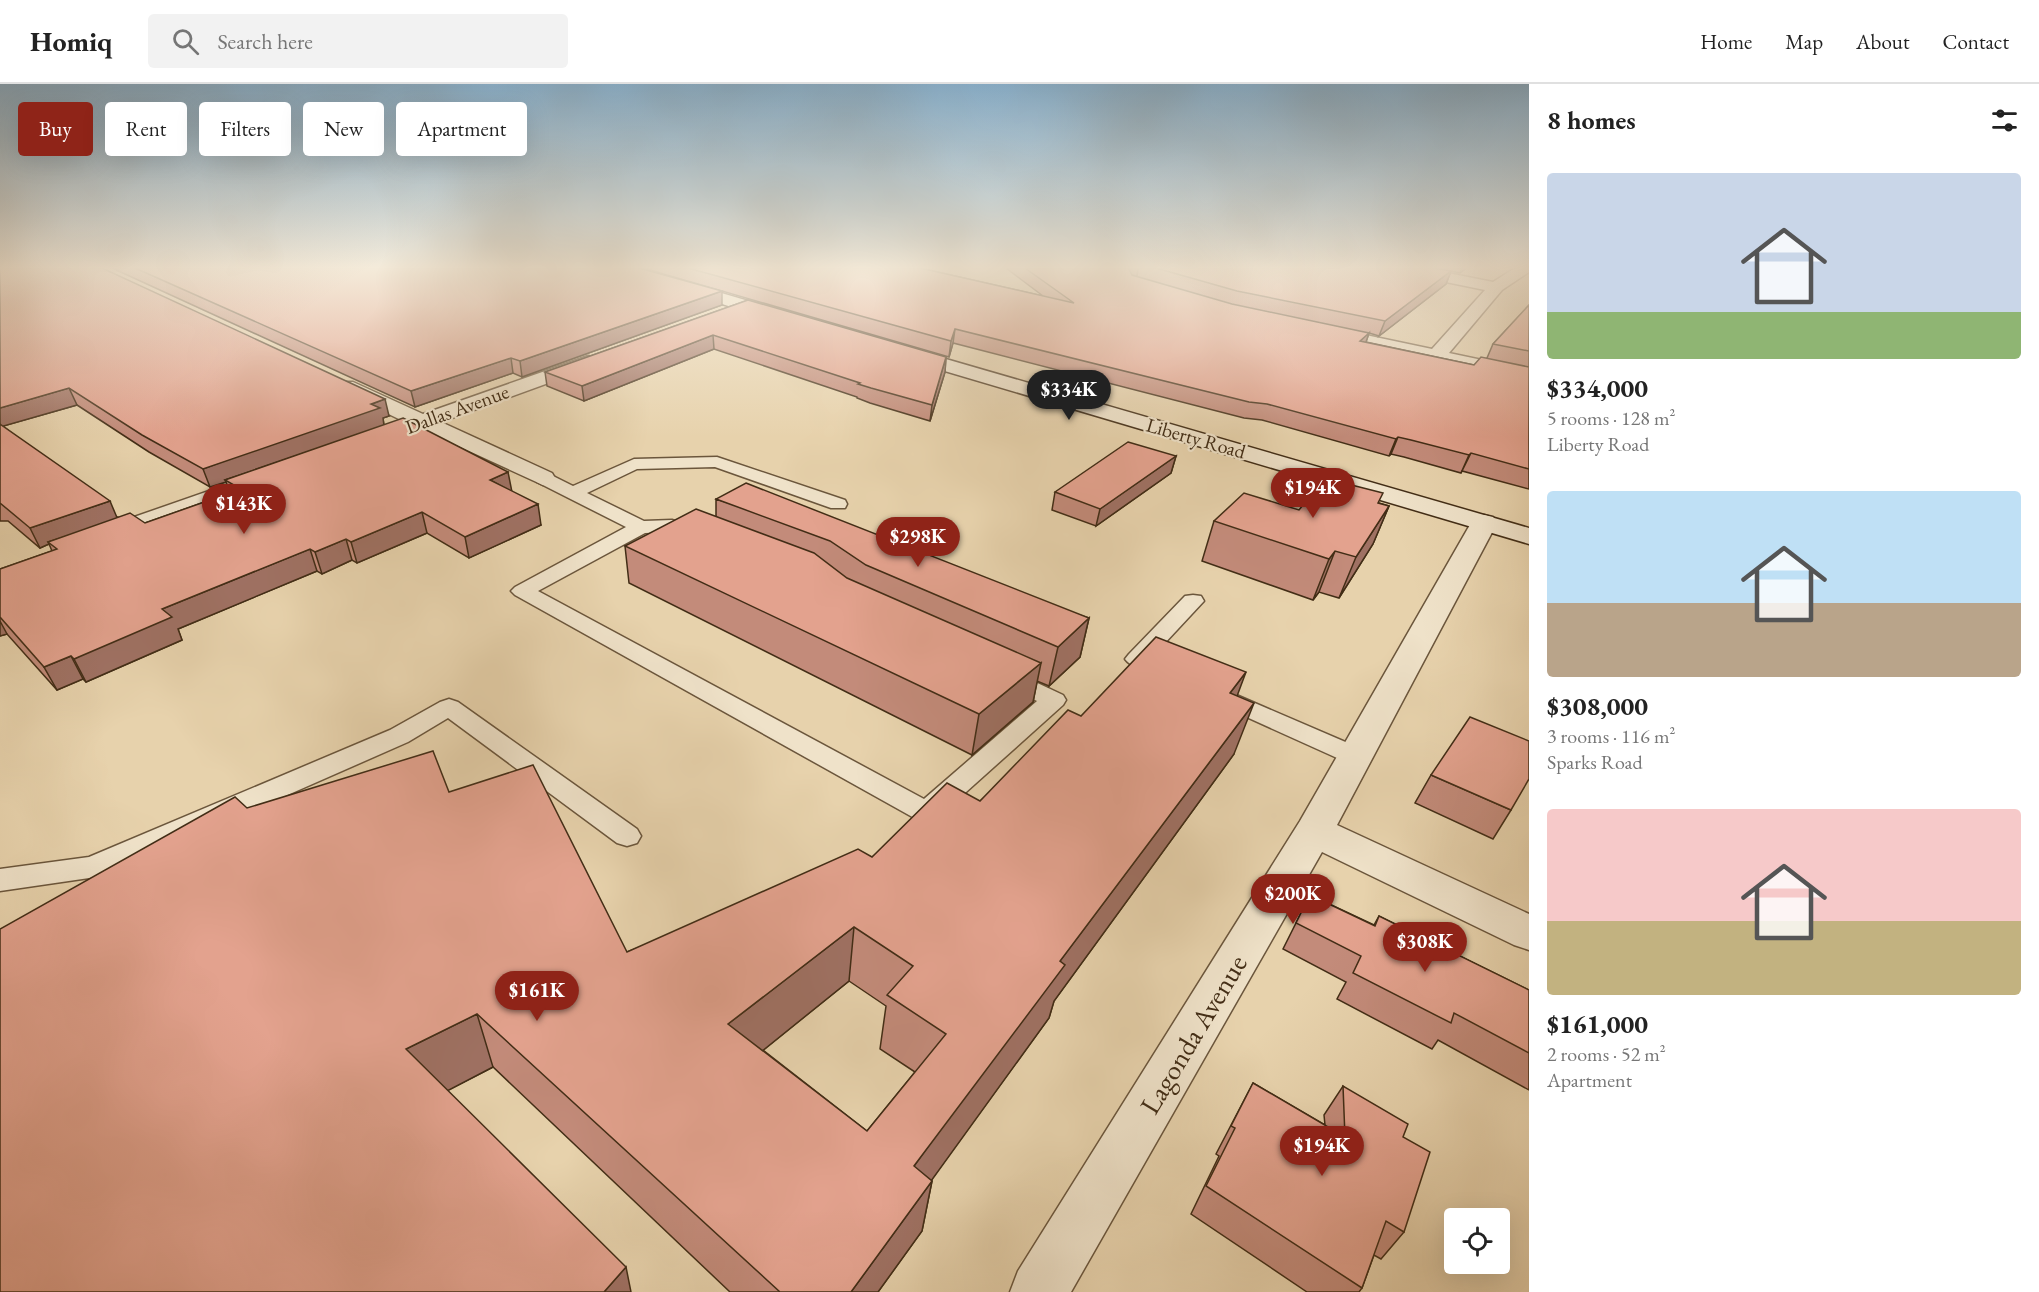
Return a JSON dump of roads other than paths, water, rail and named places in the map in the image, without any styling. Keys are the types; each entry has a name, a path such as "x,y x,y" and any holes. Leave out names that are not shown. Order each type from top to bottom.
{"street":[{"path":"1437,356 1464,324"},
{"path":"1310,328 1529,376"},
{"name":"Liberty Road","path":"880,346 1529,536"},
{"name":"Dallas Avenue","path":"356,446 610,354"},
{"path":"327,377 543,478"},
{"path":"78,546 289,470"},
{"name":"Lagonda Avenue","path":"1039,1292 1314,831 1484,523"},
{"path":"1314,831 1529,933"}],"lane":[{"path":"573,493 634,464 717,462 838,504"},
{"path":"543,478 642,527"},
{"path":"714,543 672,526 642,527 522,591 926,812 1054,700 991,671"},
{"path":"1159,669 1137,659 1193,601"},
{"path":"1203,688 1355,756"},
{"path":"0,880 93,868 399,736 449,707 627,837"}]}
